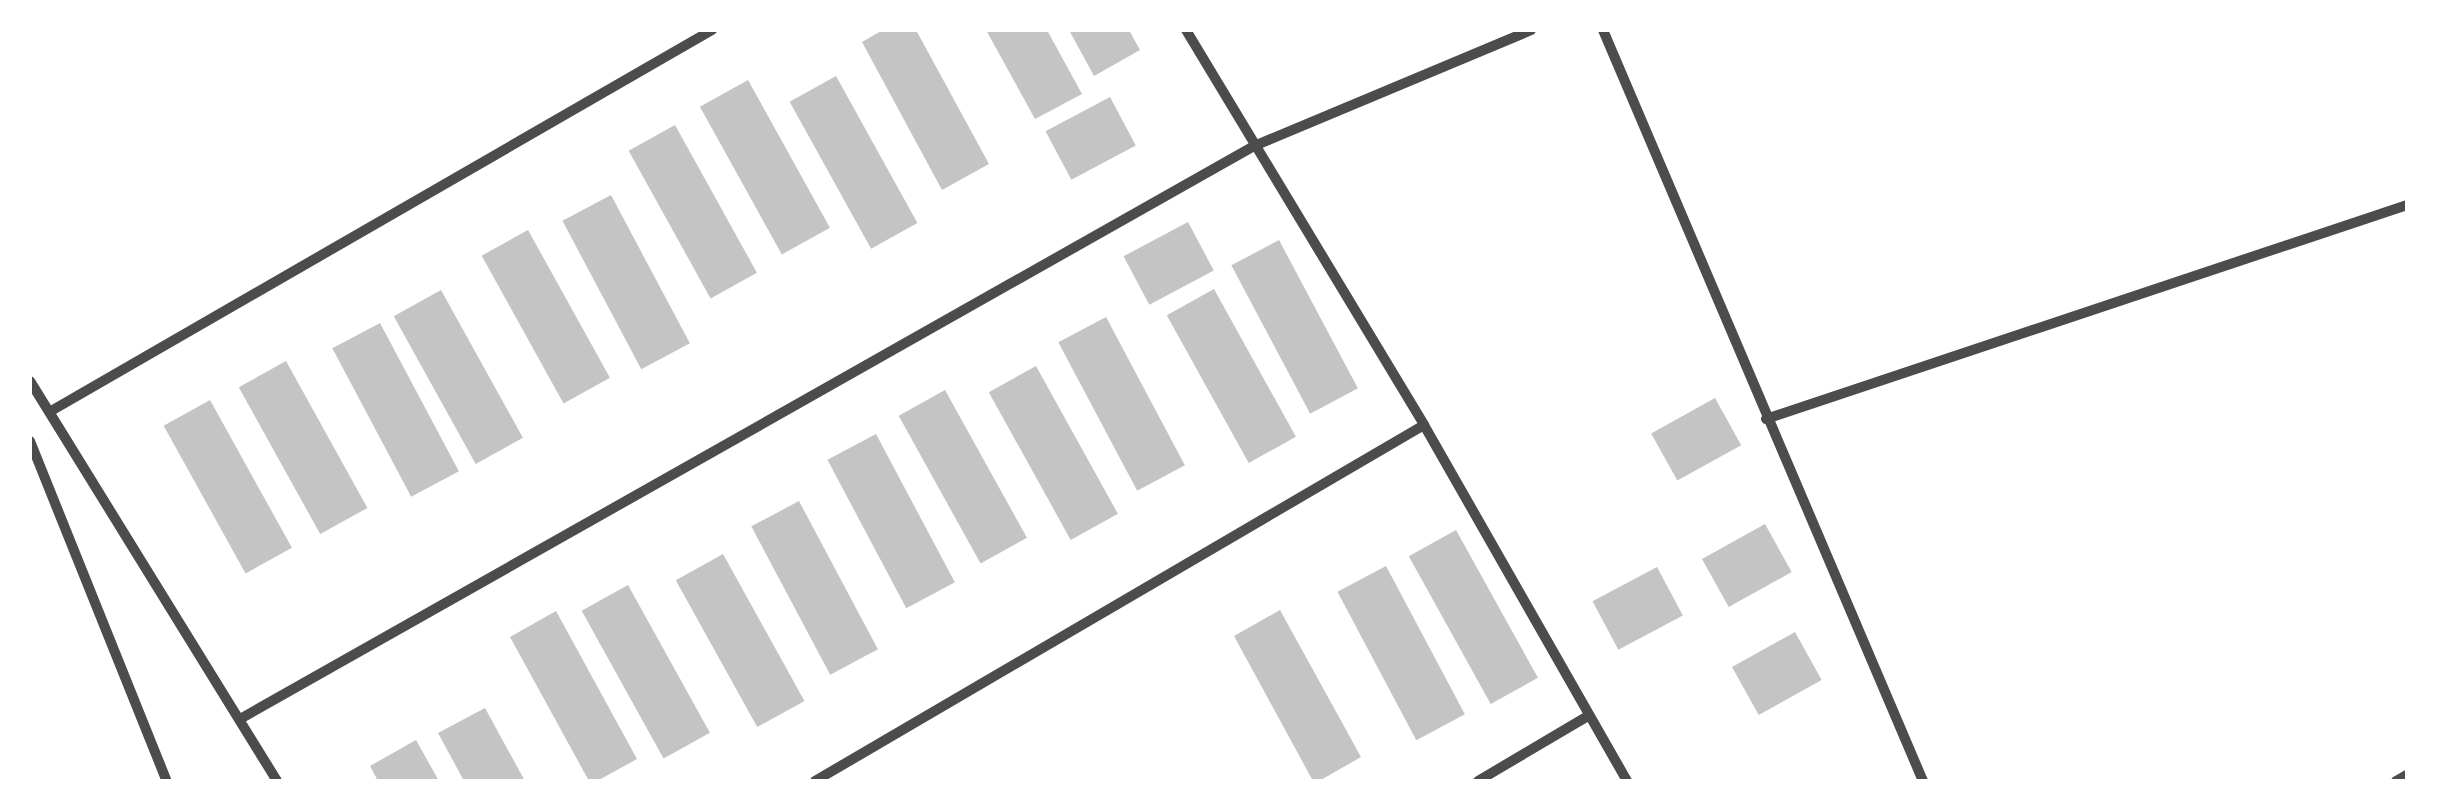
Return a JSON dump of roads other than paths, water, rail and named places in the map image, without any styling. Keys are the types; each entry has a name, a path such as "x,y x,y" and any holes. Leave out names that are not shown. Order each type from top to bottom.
{"street":[{"path":"51,411 712,30"},
{"path":"1186,30 1424,425 1627,781"},
{"path":"240,719 1254,146 1531,30"},
{"path":"1603,30 1923,781"},
{"path":"1766,419 2407,205"},
{"path":"30,381 277,781"},
{"path":"816,781 1424,425"},
{"path":"30,441 167,781"},
{"path":"1478,781 1588,716"},
{"path":"2396,781 2407,775"}]}
